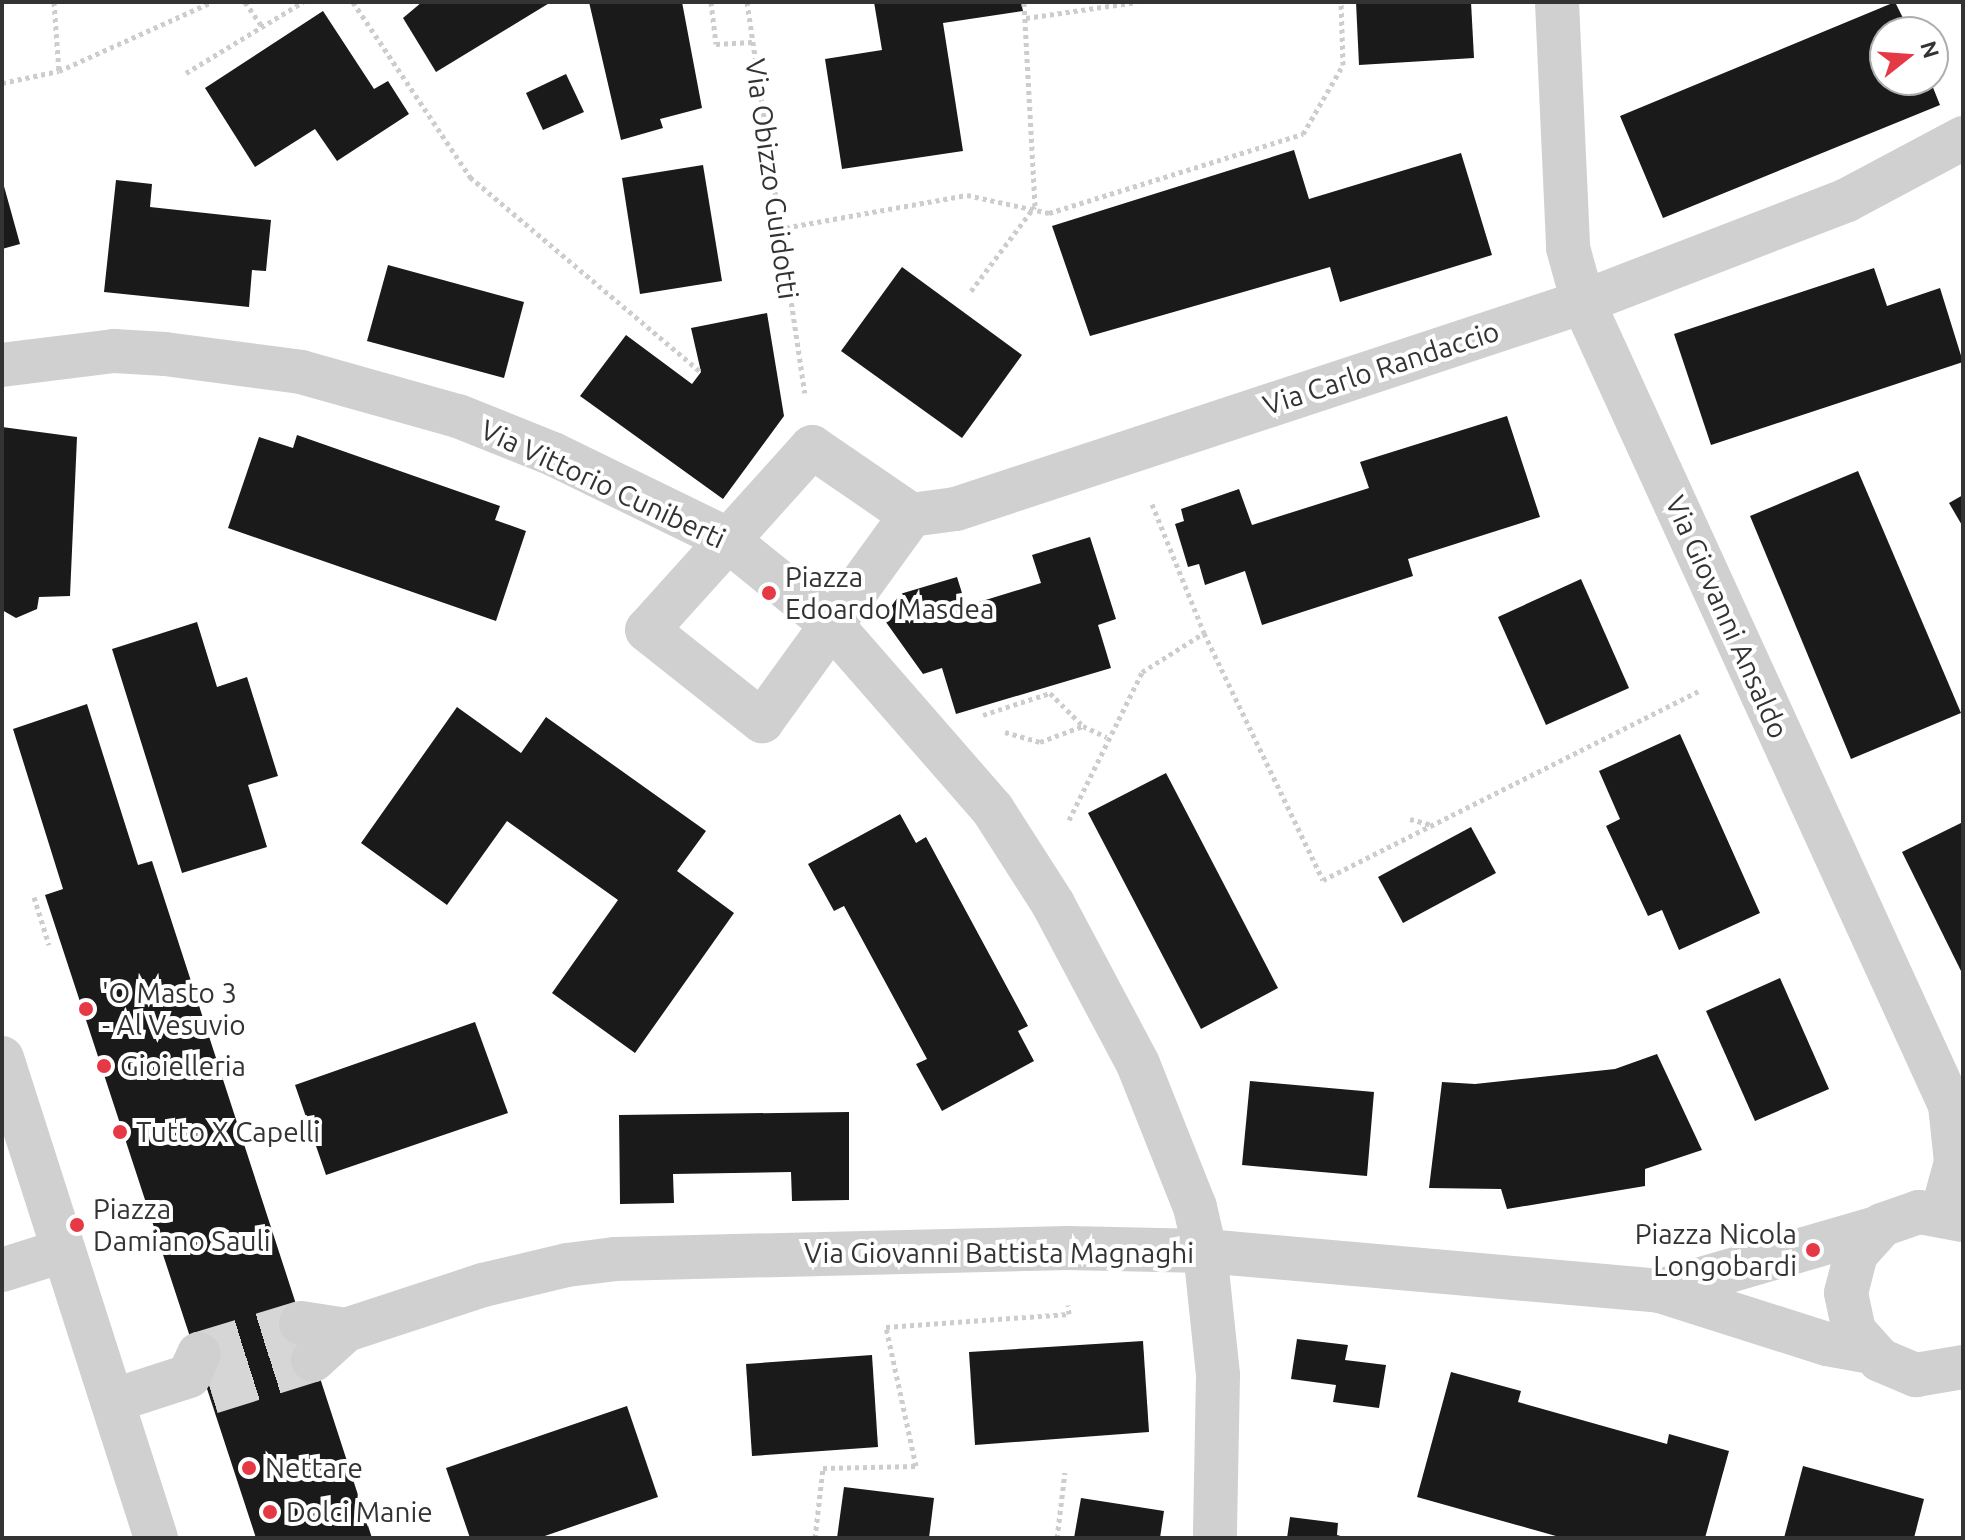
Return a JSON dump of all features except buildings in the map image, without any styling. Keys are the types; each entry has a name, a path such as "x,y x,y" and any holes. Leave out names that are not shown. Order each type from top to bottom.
{"street":[{"name":"Via Giovanni Ansaldo","path":"1557,2 1568,248 1583,302 1950,1105 1956,1162 1952,1216"},
{"name":"Via Carlo Randaccio","path":"911,515 956,509 1583,302 1847,200 1963,138"},
{"name":"Via Vittorio Cuniberti","path":"2,365 114,351 301,372 458,416 553,454 725,538 830,623 993,810 1053,904 1138,1064 1195,1207 1205,1251 1218,1375 1215,1538"},
{"path":"812,447 911,515 762,721 647,630 725,538 812,447"},
{"path":"2,1058 155,1538"},
{"path":"1952,1216 1919,1212 1877,1228 1856,1254 1846,1293 1854,1331 1871,1352 1916,1375 1963,1367"},
{"name":"Via Giovanni Battista Magnaghi","path":"1660,1291 1877,1228"},
{"name":"Via Giovanni Battista Magnaghi","path":"307,1341 483,1285 615,1259 1068,1248 1205,1251 1660,1291 1827,1344 1871,1352"},
{"path":"2,1270 62,1251"},
{"path":"112,1401 199,1374"}],"path":[{"path":"54,2 59,71"},
{"path":"2,83 59,71 212,2"},
{"path":"245,2 261,25"},
{"path":"186,73 303,2"},
{"path":"353,2 470,177 701,372"},
{"path":"711,2 716,44 752,42"},
{"name":"Via Obizzo Guidotti","path":"747,2 798,356"},
{"path":"971,291 1035,206 1024,2"},
{"path":"1026,18 1137,2"},
{"path":"778,229 967,195 1035,206 1049,213 1303,134 1343,65 1341,2"},
{"path":"1135,449 1204,633 1323,880 1749,665"},
{"path":"1070,829 1068,818 1142,672 1204,633"},
{"path":"986,722 977,716 1050,693 1083,726 1107,737"},
{"path":"996,727 1040,742 1083,726"},
{"path":"1410,819 1434,825"},
{"path":"34,897 49,945"},
{"path":"815,1538 823,1468 916,1466 886,1327 1069,1314 1068,1248"},
{"path":"1057,1538 1065,1472"}],"tunnel":[{"path":"199,1354 301,1323"},
{"path":"211,1392 313,1360"}],"place":[{"name":"Piazza Edoardo Masdea","path":"769,593"},
{"name":"'O Masto 3 - Al Vesuvio","path":"86,1009"},
{"name":"Gioielleria","path":"104,1066"},
{"name":"Tutto X Capelli","path":"120,1132"},
{"name":"Piazza Damiano Sauli","path":"77,1225"},
{"name":"Piazza Nicola Longobardi","path":"1813,1250"},
{"name":"Nettare","path":"249,1468"},
{"name":"Dolci Manie","path":"270,1512"}]}
